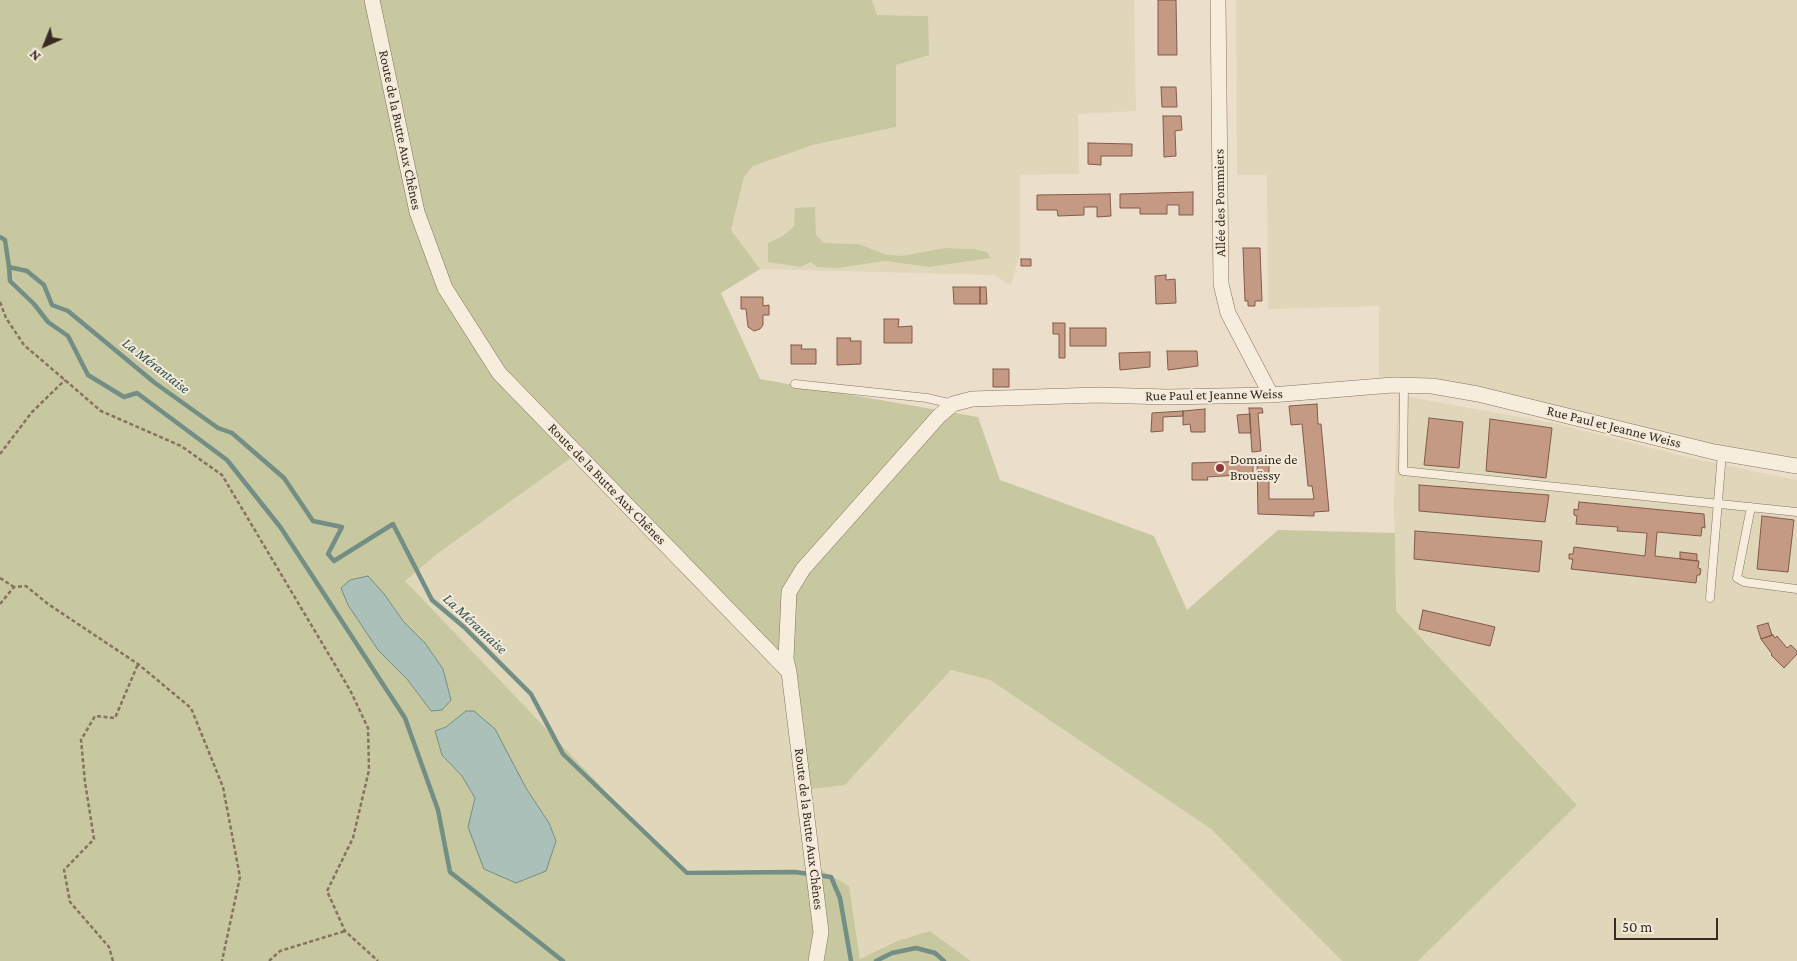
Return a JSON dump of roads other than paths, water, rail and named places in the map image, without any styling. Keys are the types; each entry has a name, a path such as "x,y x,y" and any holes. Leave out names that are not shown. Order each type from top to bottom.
{"street":[{"name":"Route de la Butte Aux Chênes","path":"372,0 417,212 445,288 499,373 789,672 821,932 816,961"},
{"name":"Allée des Pommiers","path":"1218,0 1221,284 1224,302 1235,329 1271,395"},
{"name":"Rue Paul et Jeanne Weiss","path":"953,404 972,399 1013,397 1271,395 1404,385 1448,388 1722,453 1797,466"},
{"path":"789,672 786,659 788,592 803,569 902,457 953,404"}],"lane":[{"path":"795,384 927,398 953,404"},
{"path":"1404,385 1403,471 1797,512"},
{"path":"1710,598 1722,453"},
{"path":"1751,508 1737,578 1744,582 1797,589"}],"waterway":[{"name":"La Mérantaise","path":"0,237 5,240 9,267 27,271 44,285 52,305 68,311 155,383 218,428 232,433 284,478 313,521 342,527 328,554 334,561 393,524 432,600 464,627 531,694 563,754 687,873 795,872 831,877 840,898 851,961"},
{"path":"9,267 10,281 34,304 48,322 68,336 88,375 124,397 137,393 227,460 281,528 405,718 438,810 450,872 563,961"},
{"name":"La Mérantaise","path":"876,961 892,953 916,948 935,953 944,961"}],"place":[{"name":"Domaine de Brouëssy","path":"1220,468"}]}
